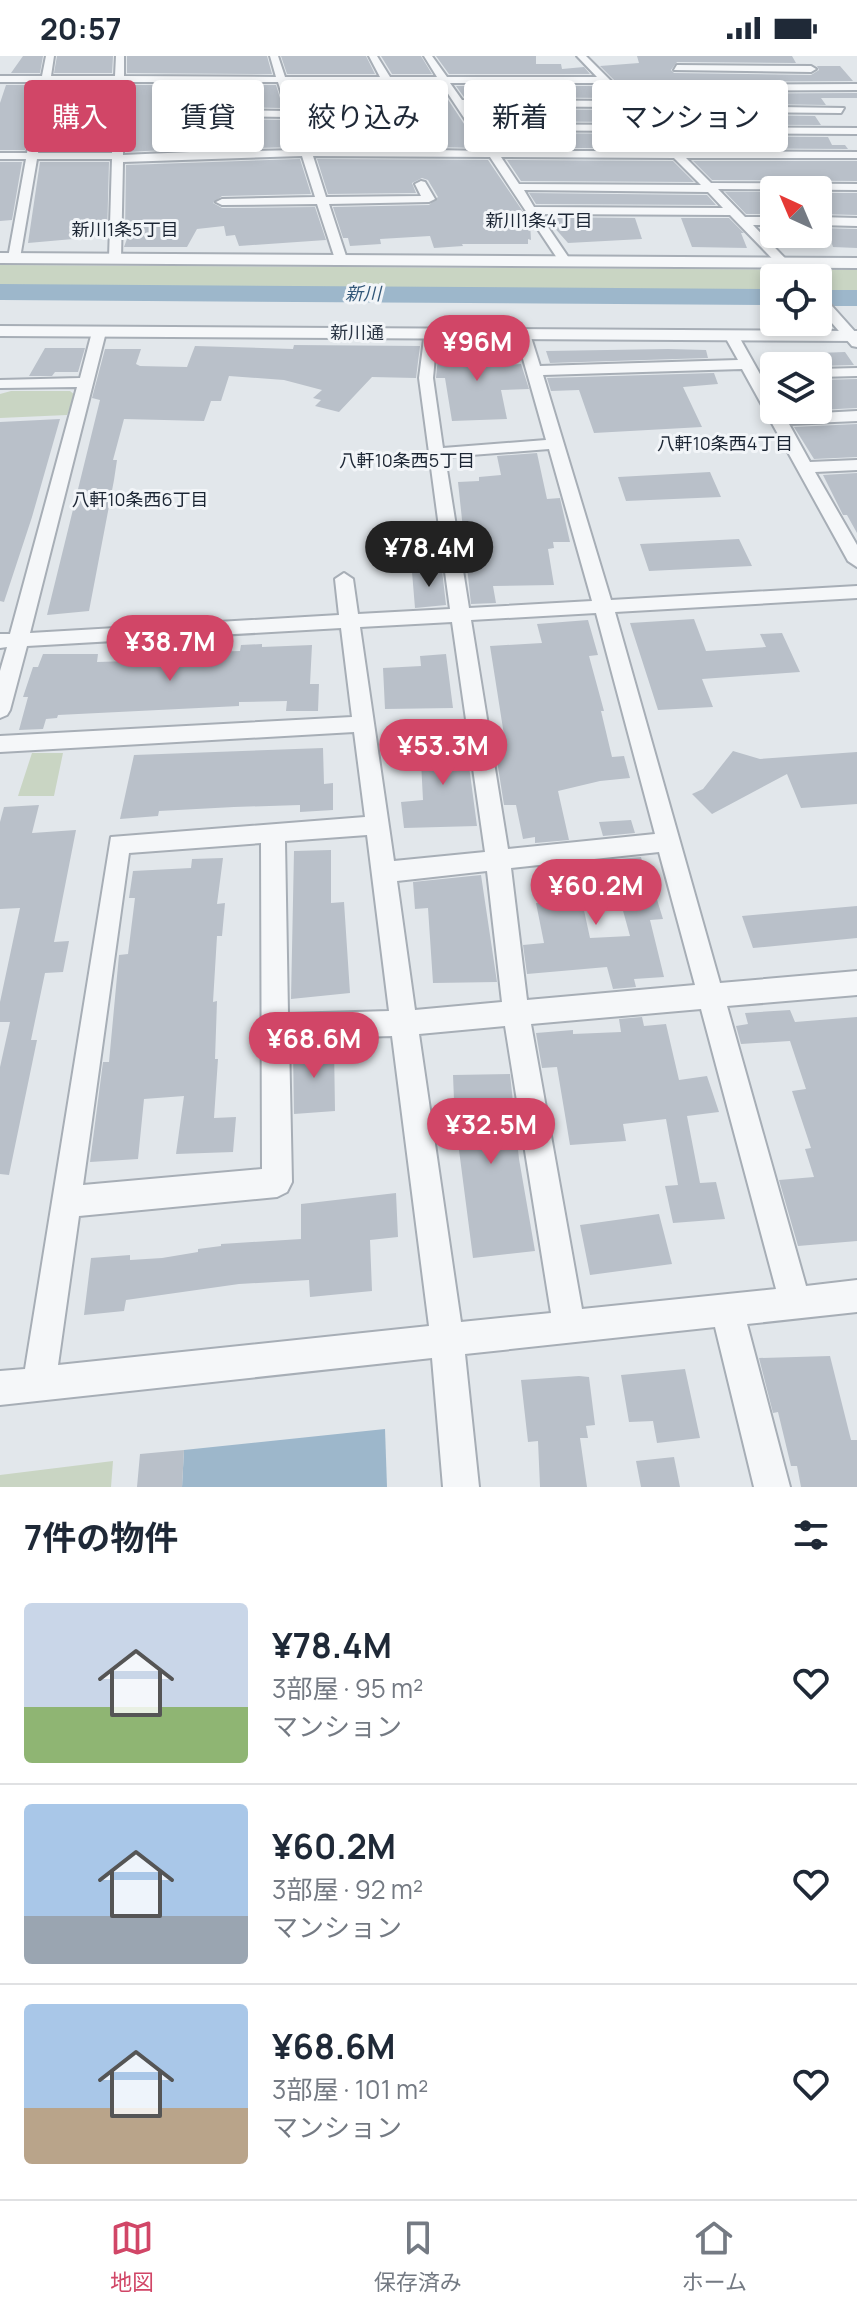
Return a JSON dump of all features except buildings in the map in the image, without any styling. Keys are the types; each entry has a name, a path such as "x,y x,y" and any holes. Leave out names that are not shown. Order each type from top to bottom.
{"street":[{"path":"50,56 32,156 7,258 565,261 760,270"},
{"path":"120,56 120,80"},
{"path":"274,56 282,79"},
{"path":"373,56 385,79"},
{"path":"428,56 445,80"},
{"path":"581,56 605,80"},
{"path":"671,56 682,80"},
{"path":"801,56 857,131"},
{"path":"677,68 811,69"},
{"path":"0,79 445,80"},
{"path":"186,79 196,155"},
{"path":"448,80 592,84"},
{"path":"448,85 464,109"},
{"path":"788,89 857,87"},
{"path":"460,103 592,105"},
{"path":"788,109 841,110"},
{"path":"788,130 857,131"},
{"path":"115,259 117,152"},
{"path":"493,152 565,261"},
{"path":"677,152 784,264"},
{"path":"307,154 341,259"},
{"path":"0,156 857,155"},
{"path":"222,202 429,199 421,184"},
{"path":"514,187 857,187"},
{"path":"530,210 760,219"},
{"path":"832,221 857,222"},
{"path":"832,266 857,263"},
{"path":"832,313 853,335"},
{"name":"新川通","path":"0,331 853,335"},
{"path":"0,710 9,640 99,332"},
{"path":"430,334 426,378 436,453 498,860 516,1014 569,1326"},
{"path":"523,334 603,605 795,1302"},
{"path":"731,335 760,388"},
{"path":"534,371 760,372"},
{"path":"832,373 857,372"},
{"path":"0,384 86,382"},
{"path":"832,417 857,416"},
{"path":"780,424 857,561"},
{"path":"436,453 553,444"},
{"path":"805,467 857,465"},
{"path":"837,524 857,523"},
{"path":"344,579 447,1340 461,1487"},
{"path":"9,640 857,592"},
{"path":"0,744 365,724"},
{"path":"39,1384 119,844 379,825"},
{"path":"66,1202 277,1182 273,833"},
{"path":"386,872 668,842"},
{"path":"275,1027 406,1023 857,983"},
{"path":"0,1388 857,1296"},
{"path":"727,1309 772,1487"}],"green space":[{"path":"0,265 760,269 760,294 0,289"},
{"path":"832,270 857,270 857,295 832,294"},
{"path":"11,391 70,391 75,395 67,415 0,418 0,394"},
{"path":"32,753 63,753 54,796 18,796"},
{"path":"113,1461 111,1487 0,1487 0,1475"}],"water":[{"path":"385,1429 387,1487 182,1487 184,1450"}],"waterway":[{"name":"新川","path":"0,292 760,297"},
{"name":"新川","path":"832,298 857,298"}],"district":[{"name":"新川1条4丁目","path":"539,221"},
{"name":"新川1条5丁目","path":"125,230"},
{"name":"八軒10条西4丁目","path":"725,444"},
{"name":"八軒10条西5丁目","path":"407,461"},
{"name":"八軒10条西6丁目","path":"140,500"}]}
